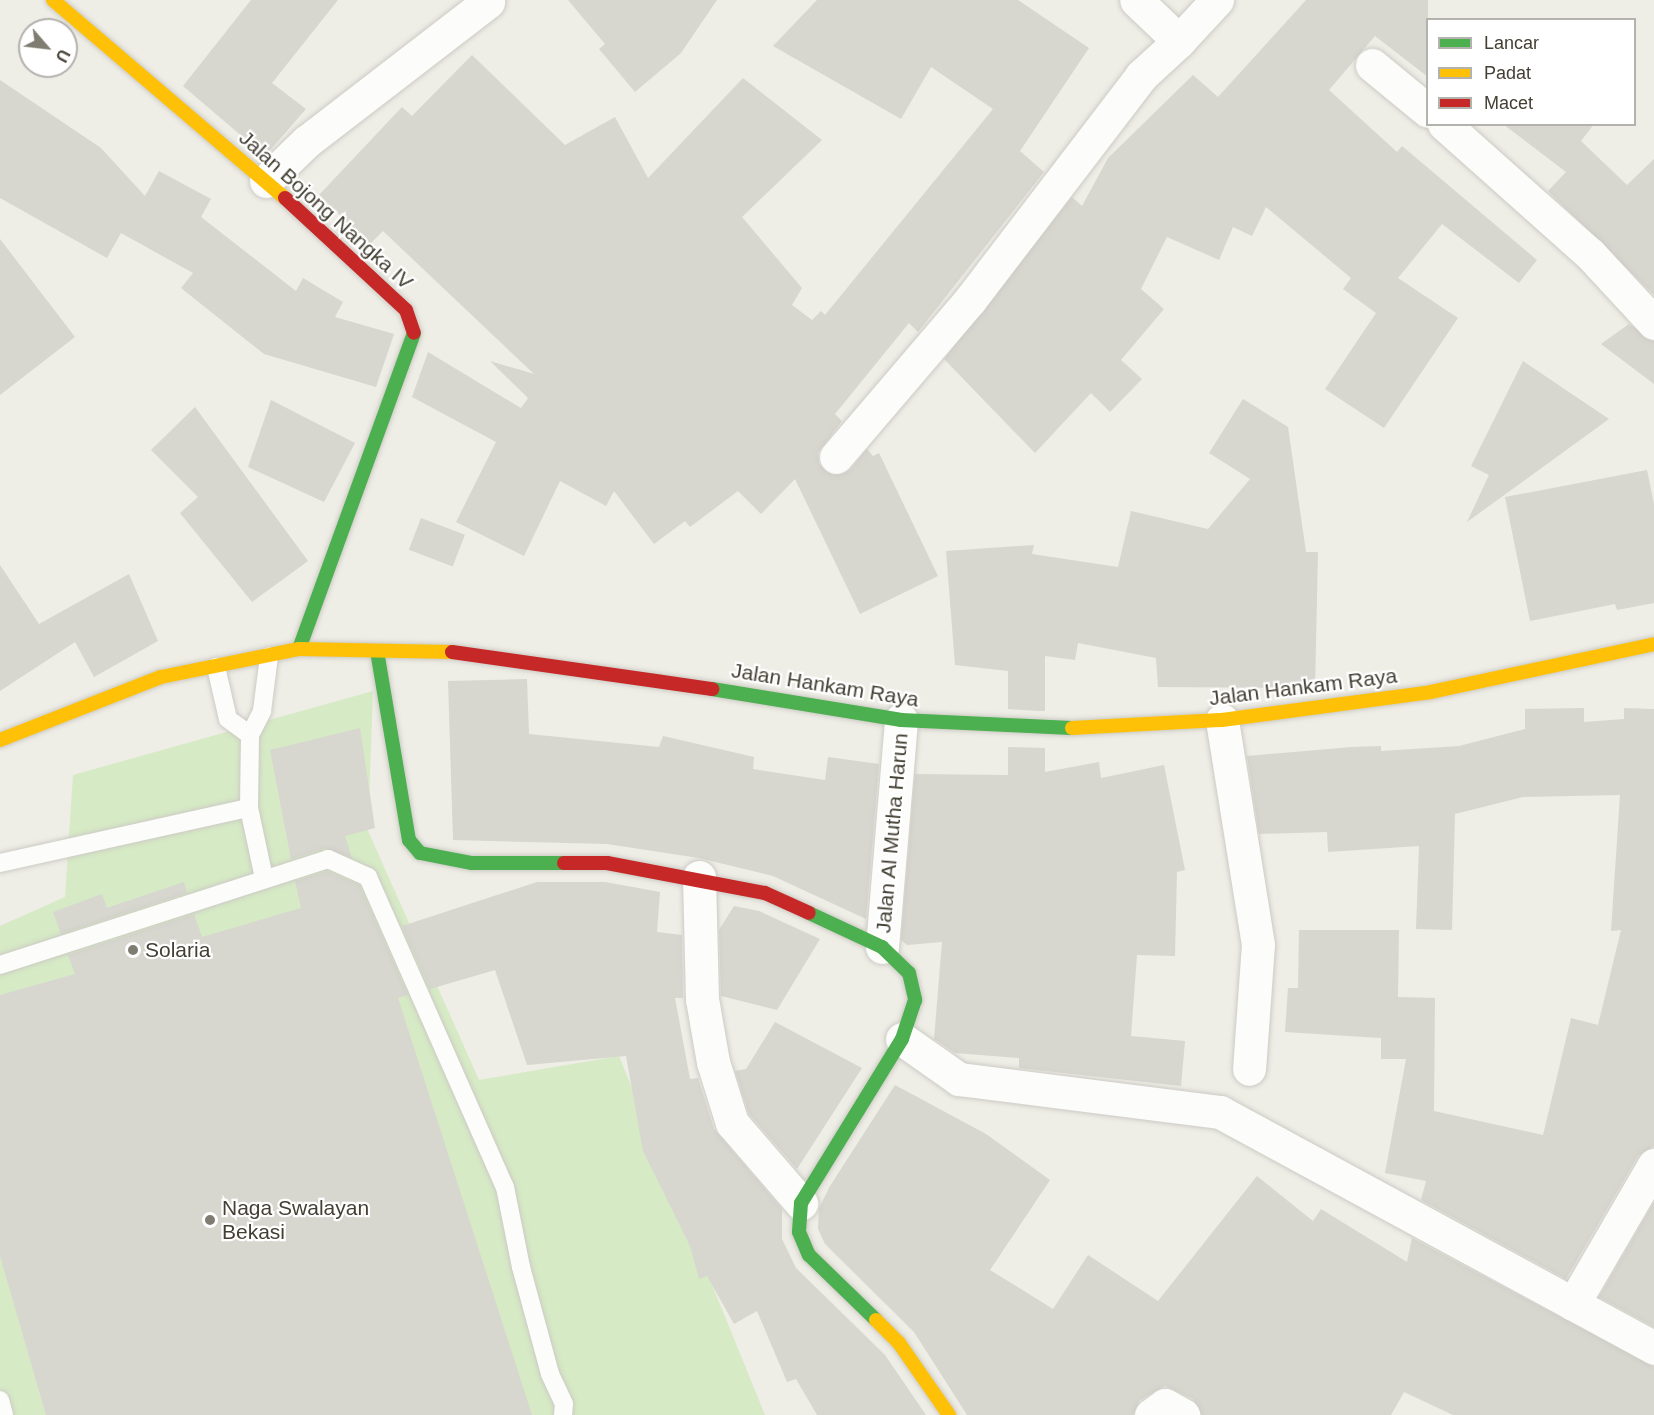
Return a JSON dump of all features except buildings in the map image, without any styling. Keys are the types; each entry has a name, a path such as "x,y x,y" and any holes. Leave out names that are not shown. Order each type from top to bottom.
{"street":[{"name":"Jalan Bojong Nangka IV","path":"52,0 266,181 406,310 414,332 298,649"},
{"path":"1136,0 1179,41"},
{"path":"836,457 969,300 1141,76 1179,41 1217,0"},
{"path":"266,181 306,142 488,2"},
{"path":"1372,65 1426,109"},
{"path":"1446,126 1590,254 1654,323"},
{"name":"Jalan Hankam Raya","path":"0,740 161,677 298,649 438,651 555,663 901,720 1039,730 1222,720 1431,692 1654,644"},
{"path":"377,651 409,840 420,853 472,863 607,863 699,877 765,893 883,929 909,973 915,989 902,1039 801,1203 800,1232 809,1255 900,1343 949,1415"},
{"name":"Jalan Al Mutha Harun","path":"883,929 901,720"},
{"path":"1222,720 1258,944 1249,1069"},
{"path":"699,877 702,999 712,1062 732,1123 801,1203"},
{"path":"902,1039 959,1079 1220,1112 1654,1348"},
{"path":"1573,1304 1654,1165"},
{"path":"1150,1415 1165,1405 1183,1415"}],"lane":[{"path":"264,878 249,808 250,735 262,711 269,656"},
{"path":"216,666 228,719 250,735"},
{"path":"0,863 249,808"},
{"path":"0,965 264,878 328,860 368,877 506,1187 521,1267 550,1374 564,1404 563,1415"},
{"path":"0,1400 4,1415"}],"green space":[{"path":"373,691 368,831 479,1080 619,1056 765,1415 0,1415 0,926 65,897 73,775"}],"traffic: fast":[{"path":"299,649 414,333"},
{"path":"377,651 409,840 420,853 472,863 564,863"},
{"path":"712,689 901,720 1072,728"},
{"path":"809,913 882,947 909,973 915,1000 902,1039 801,1203 799,1232 809,1255 876,1320"}],"traffic: slow":[{"path":"53,0 285,198"},
{"path":"1072,728 1222,720 1431,692 1654,644"},
{"path":"0,740 161,677 299,649 452,652"},
{"path":"876,1320 899,1343 949,1415"}],"traffic: jam":[{"path":"285,198 406,310 414,333"},
{"path":"452,652 712,689"},
{"path":"564,863 607,863 765,893 809,913"}],"place":[{"name":"Solaria","path":"133,950"},
{"name":"Naga Swalayan Bekasi","path":"210,1220"}]}
